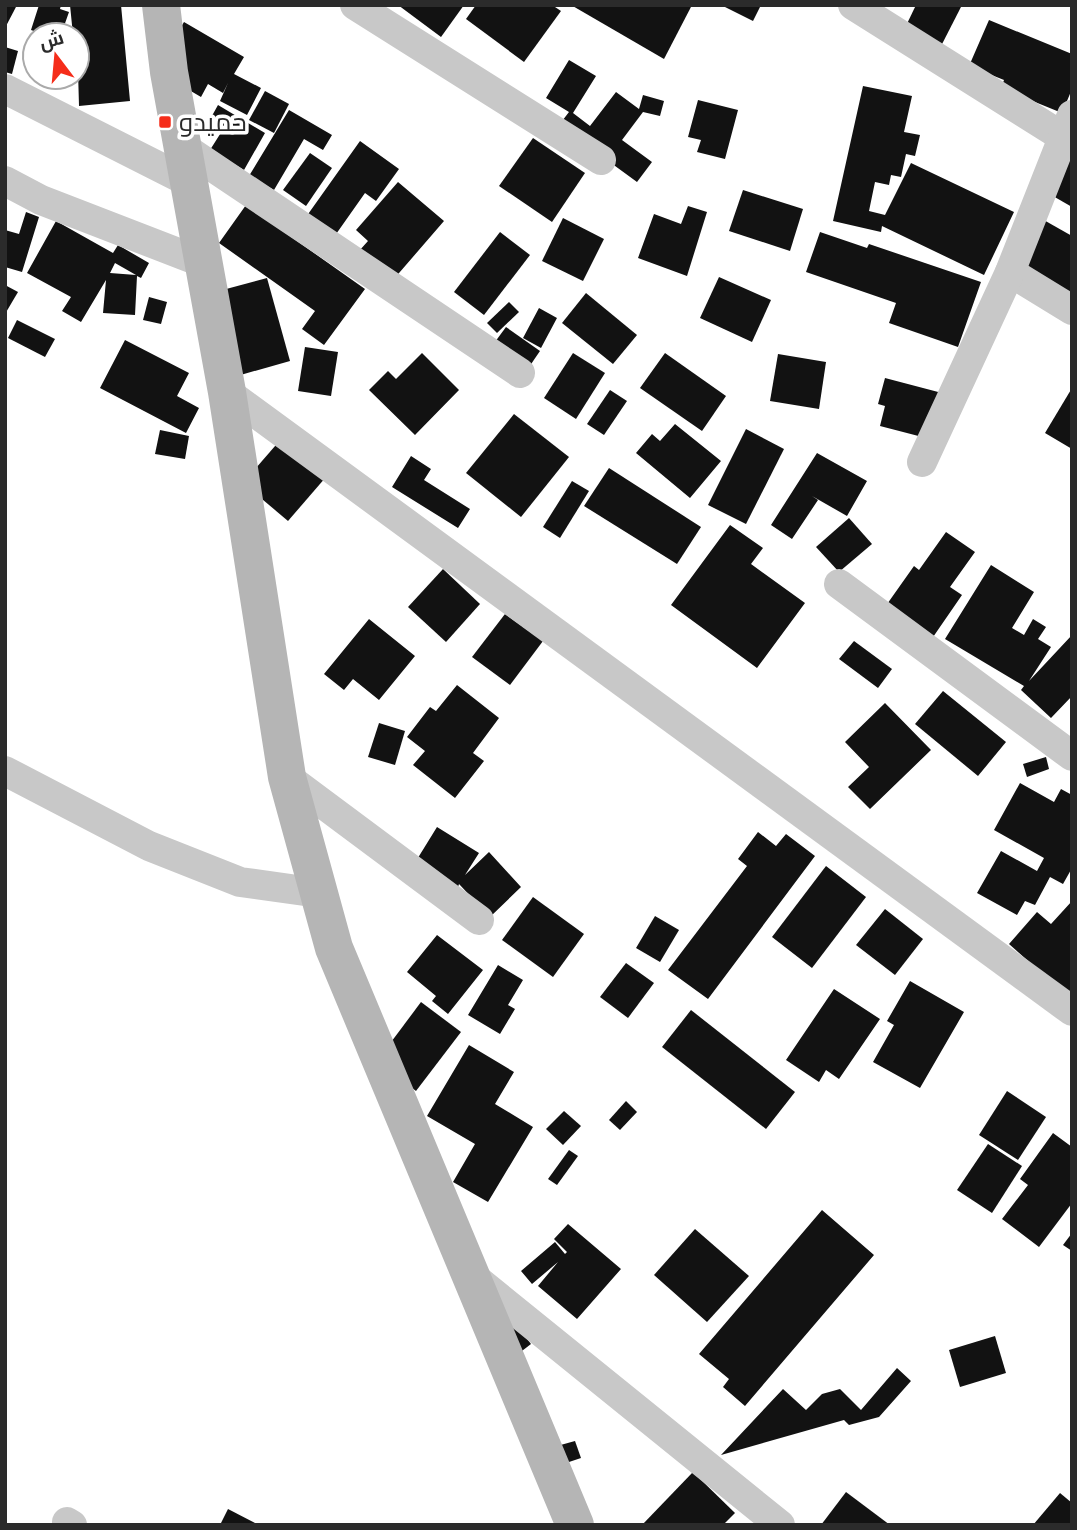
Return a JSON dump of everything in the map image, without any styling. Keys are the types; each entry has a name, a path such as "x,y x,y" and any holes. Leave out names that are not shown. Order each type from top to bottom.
{"street":[{"path":"161,5 186,165 227,392 286,777 334,948 575,1525"},
{"path":"355,5 601,160"},
{"path":"853,5 1067,126 1010,272 922,462"},
{"path":"5,89 186,165 520,373"},
{"path":"5,181 41,200 204,263"},
{"path":"1010,272 1072,310"},
{"path":"227,392 1072,1011"},
{"path":"839,584 1072,756"},
{"path":"5,771 149,846 240,882 318,893"},
{"path":"286,777 479,920"},
{"path":"471,1275 780,1525"}],"building":[{"path":"5,5 17,5 5,28"},
{"path":"39,5 61,5 60,9 69,12 66,21 34,21"},
{"path":"70,5 121,5 130,101 79,106 79,91 91,91 91,21 72,21"},
{"path":"398,5 464,5 441,37"},
{"path":"476,5 552,5 561,11 524,62 466,19"},
{"path":"571,5 692,5 664,59"},
{"path":"721,5 761,5 753,21"},
{"path":"916,5 962,5 939,50 903,32"},
{"path":"989,20 1072,54 1072,89 1062,113 1001,88 1004,80 969,66"},
{"path":"184,22 244,57 234,74 261,88 247,115 220,101 228,83 223,93 208,84 201,97 155,70"},
{"path":"5,47 18,51 12,74 5,72"},
{"path":"569,60 596,76 573,113 590,126 616,92 639,109 643,95 664,101 660,116 643,112 622,140 652,162 637,182 559,125 569,112 546,98"},
{"path":"863,86 912,96 904,132 920,135 915,156 906,154 901,177 891,175 889,185 875,182 869,211 885,215 911,163 1014,212 984,275 882,226 881,232 833,221"},
{"path":"265,91 289,104 274,133 249,120"},
{"path":"698,100 738,110 725,159 697,152 701,140 688,137"},
{"path":"218,105 265,133 244,170 210,150 222,131 208,123"},
{"path":"289,110 332,135 323,150 304,139 274,190 249,176"},
{"path":"533,138 585,173 552,222 499,186"},
{"path":"360,141 399,169 376,201 365,193 334,237 306,217"},
{"path":"1072,148 1072,207 1046,192"},
{"path":"310,153 332,168 306,206 283,190"},
{"path":"398,182 444,221 393,280 359,251 368,241 356,230"},
{"path":"743,190 803,209 790,251 729,231"},
{"path":"246,205 365,289 324,345 302,329 315,311 219,243"},
{"path":"688,206 707,212 687,276 638,258 654,214 681,224"},
{"path":"26,212 39,217 22,272 5,267 5,230 19,234"},
{"path":"563,218 604,239 583,281 542,261"},
{"path":"1042,219 1072,236 1072,296 1016,264"},
{"path":"56,221 113,253 118,245 149,263 141,278 137,276 135,315 103,313 106,280 81,322 62,311 71,297 27,273","holes":["115,263 136,275 110,273"]},
{"path":"500,232 530,255 484,315 454,292"},
{"path":"820,232 867,248 869,244 981,282 958,347 889,323 896,303 806,272"},
{"path":"719,277 771,300 752,342 700,318"},
{"path":"267,278 290,361 237,376 215,292"},
{"path":"5,285 18,292 5,314"},
{"path":"586,293 637,335 613,364 562,323"},
{"path":"149,297 167,302 161,324 143,320"},
{"path":"509,302 519,312 497,333 487,323"},
{"path":"539,308 557,318 541,348 523,338"},
{"path":"17,320 55,339 45,357 8,338"},
{"path":"506,327 540,351 527,370 492,346"},
{"path":"125,340 189,373 177,396 199,408 186,433 100,388"},
{"path":"305,347 338,352 331,396 298,391"},
{"path":"422,353 459,390 415,435 369,390 388,371 396,379"},
{"path":"573,353 605,373 576,419 544,398"},
{"path":"665,353 726,396 702,431 640,388"},
{"path":"778,354 826,362 819,409 770,401"},
{"path":"885,378 942,393 930,439 880,426 885,406 878,404"},
{"path":"1072,388 1072,449 1045,433"},
{"path":"610,390 627,401 604,435 587,424"},
{"path":"514,414 569,457 521,517 466,473"},
{"path":"675,424 721,461 690,498 636,453 652,434 660,441"},
{"path":"746,429 784,449 746,524 708,505"},
{"path":"160,430 189,436 185,459 155,454"},
{"path":"282,438 326,477 288,521 243,483"},
{"path":"817,453 867,481 847,516 812,496 818,500 792,539 771,525"},
{"path":"411,456 431,469 424,480 470,509 458,528 392,487"},
{"path":"609,468 701,527 677,564 584,506"},
{"path":"572,481 589,491 560,538 543,527"},
{"path":"849,518 872,544 839,572 816,547"},
{"path":"730,525 763,548 751,564 805,603 757,668 671,605"},
{"path":"946,532 975,552 950,587 962,595 931,640 885,607 914,566 919,570"},
{"path":"991,565 1034,592 1012,628 1024,635 1033,619 1046,627 1038,639 1051,647 1029,681 1072,635 1072,696 1051,718 1021,690 1024,686 945,639"},
{"path":"443,569 480,604 446,642 408,607"},
{"path":"505,614 543,641 510,685 472,657"},
{"path":"369,619 415,656 379,700 353,679 344,690 324,674"},
{"path":"854,641 892,669 878,688 839,659"},
{"path":"457,685 499,718 473,753 484,761 455,798 413,765 425,751 407,737 430,707 436,711"},
{"path":"943,691 1006,742 978,776 915,724"},
{"path":"885,703 931,750 870,809 848,787 869,767 845,742"},
{"path":"379,723 405,731 395,765 368,757"},
{"path":"1046,757 1049,769 1027,777 1023,764"},
{"path":"1020,783 1054,802 1061,789 1072,795 1072,868 1063,884 1050,877 1035,905 1025,901 1017,915 977,893 1001,851 1037,871 1044,858 994,830"},
{"path":"437,827 479,853 465,875 489,852 521,887 490,917 459,884 458,887 416,861"},
{"path":"758,832 776,846 786,834 815,856 708,999 668,970 747,866 738,859"},
{"path":"826,866 866,897 812,968 772,937"},
{"path":"533,897 584,934 553,977 502,940"},
{"path":"1072,901 1072,1000 1009,944 1037,912 1051,924"},
{"path":"885,909 923,939 895,975 856,945"},
{"path":"655,916 679,930 660,962 636,948"},
{"path":"437,935 483,970 448,1014 432,1001 436,996 407,972"},
{"path":"626,963 654,983 628,1018 600,997"},
{"path":"498,965 523,980 508,1005 515,1009 500,1034 468,1015"},
{"path":"910,981 964,1012 920,1088 873,1062 894,1025 887,1021"},
{"path":"834,989 880,1019 839,1079 826,1070 819,1082 786,1060"},
{"path":"421,1002 461,1032 416,1091 377,1061"},
{"path":"691,1010 795,1092 766,1129 662,1047"},
{"path":"469,1045 514,1072 495,1104 533,1127 488,1202 453,1182 475,1144 427,1116"},
{"path":"1007,1091 1046,1117 1018,1160 979,1135"},
{"path":"626,1101 637,1112 620,1130 609,1120"},
{"path":"564,1111 581,1126 563,1145 546,1129"},
{"path":"1053,1133 1072,1147 1072,1203 1039,1247 1002,1219 1028,1185 1020,1179"},
{"path":"988,1144 1022,1166 992,1213 957,1190"},
{"path":"569,1150 578,1156 557,1185 548,1179"},
{"path":"822,1210 874,1255 745,1406 723,1387 729,1379 699,1354"},
{"path":"568,1224 621,1269 577,1319 538,1286 558,1262 532,1284 521,1271 555,1242 565,1254 567,1252 554,1239"},
{"path":"695,1229 749,1276 707,1322 654,1275"},
{"path":"1072,1233 1072,1251 1063,1245"},
{"path":"515,1323 531,1344 518,1354 502,1332"},
{"path":"995,1336 1006,1373 960,1387 949,1350"},
{"path":"897,1368 911,1381 879,1417 849,1425 844,1420 721,1455 783,1389 806,1410 822,1394 840,1389 861,1410"},
{"path":"575,1441 581,1458 563,1464 557,1446"},
{"path":"693,1472 735,1513 723,1525 642,1525"},
{"path":"846,1492 890,1525 821,1525"},
{"path":"1060,1493 1072,1503 1072,1525 1033,1525"},
{"path":"228,1509 259,1525 220,1525"}],"place":[{"name":"حميدو","path":"165,122"}]}
